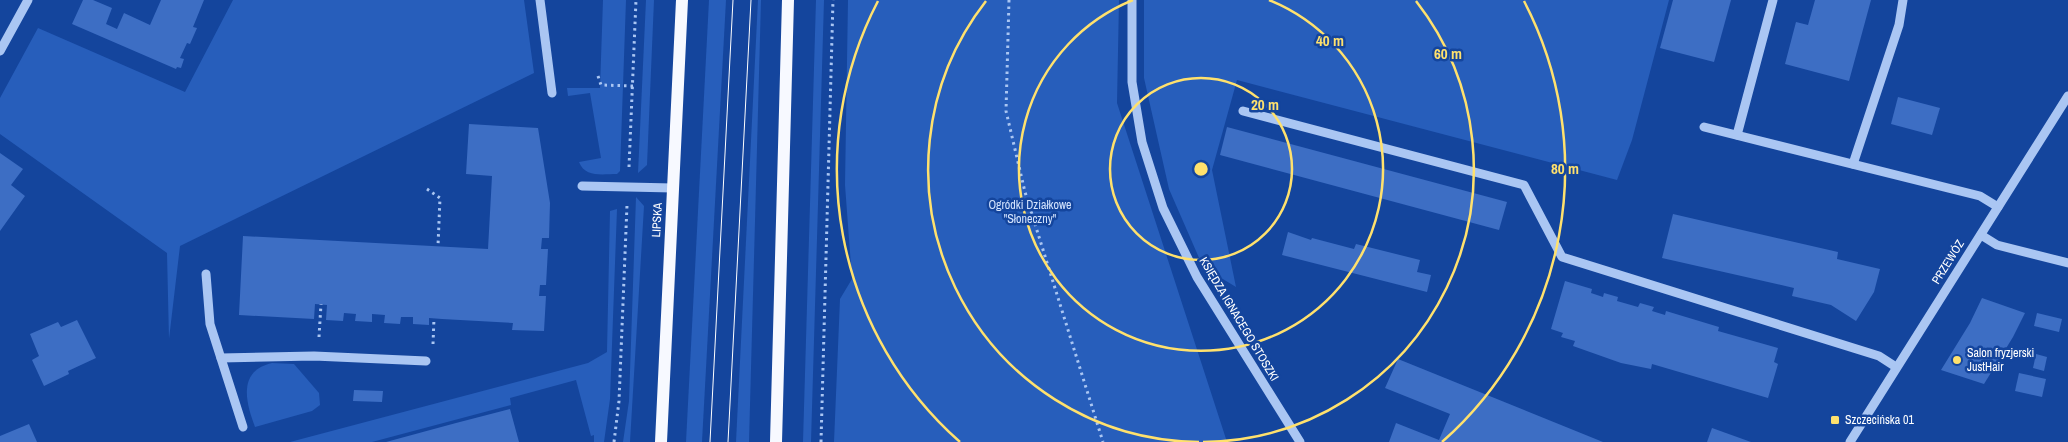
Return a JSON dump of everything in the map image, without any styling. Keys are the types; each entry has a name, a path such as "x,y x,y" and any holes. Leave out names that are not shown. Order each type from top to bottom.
{"main road":[{"name":"LIPSKA","path":"661,442 682,0"},
{"path":"776,442 788,0"}],"street":[{"path":"0,51 28,0"},
{"path":"540,0 552,93"},
{"name":"KSIĘDZA IGNACEGO STOSZKI","path":"1132,0 1132,82 1142,142 1163,208 1197,277 1300,442"},
{"path":"1737,135 1773,0"},
{"path":"1853,164 1899,25 1903,0"},
{"name":"PRZEWÓZ","path":"1850,442 2068,96"},
{"path":"1243,111 1524,185 1562,257 1879,356 1896,367"},
{"path":"1704,127 1980,196 1998,207"},
{"path":"582,186 673,188"},
{"path":"1980,235 1997,245 2068,263"},
{"path":"206,274 210,324 244,427"},
{"path":"221,358 314,356 426,362"}],"path":[{"path":"614,442 619,401 636,0"},
{"path":"821,442 833,0"},
{"path":"1009,0 1006,111 1025,192 1103,442"},
{"path":"598,76 601,85 633,86"},
{"path":"427,189 440,198 438,246"},
{"path":"433,352 434,318"}],"green space":[{"path":"233,0 524,0 534,73 180,246 169,339 167,253 0,134 0,98 38,28 185,92"},
{"path":"603,0 626,0 620,171 617,174 590,173 579,162 601,158 590,93 568,96 567,88 600,88"},
{"path":"646,0 654,0 647,165 638,173"},
{"path":"709,0 726,0 702,442 686,442"},
{"path":"758,0 761,0 749,442 736,442"},
{"path":"816,0 824,0 811,442 803,442"},
{"name":"Ogródki Działkowe \"Słoneczny\"","path":"848,0 1119,0 1117,103 1227,442 834,442 840,299 852,279 845,185"},
{"path":"1144,0 1669,0 1632,140 1617,180 1237,80 1212,170 1236,287 1203,267 1169,189 1144,78"},
{"path":"636,197 644,206 630,442 623,442 629,401"},
{"path":"617,209 610,399 604,442 594,442 594,435 591,436 576,380 510,398 511,405 372,442 290,442 588,363 607,352 610,211"},
{"path":"272,363 294,364 319,393 320,405 312,411 255,427 247,398 249,380 253,373 261,367"}],"building":[{"path":"83,0 93,0 112,8 106,24 117,29 124,13 150,25 161,0 204,0 193,27 197,28 190,44 187,43 180,58 184,59 181,68 177,67 176,69 72,24"},
{"path":"1673,0 1731,0 1714,62 1660,48"},
{"path":"1815,0 1871,0 1849,81 1785,64 1796,22 1808,25"},
{"path":"1898,97 1940,108 1932,135 1891,124"},
{"path":"469,124 538,128 550,203 549,238 542,238 541,249 548,249 546,285 540,285 539,296 546,296 544,331 512,330 513,323 429,318 429,325 413,324 413,317 401,317 400,324 384,323 385,315 372,314 372,322 355,321 356,314 344,313 343,321 326,320 327,305 315,304 314,319 239,315 243,236 488,249 492,176 466,174"},
{"path":"1227,127 1507,202 1499,230 1220,155"},
{"path":"0,153 23,169 11,185 25,196 0,231"},
{"path":"1673,214 1838,252 1837,259 1880,269 1874,292 1856,321 1831,305 1792,296 1794,288 1662,258"},
{"path":"1288,232 1311,240 1312,238 1354,249 1356,244 1420,260 1417,272 1431,275 1427,292 1282,255"},
{"path":"1565,281 1592,289 1591,293 1603,297 1604,293 1618,297 1617,301 1638,307 1640,303 1654,307 1652,311 1665,315 1666,311 1719,327 1718,331 1778,348 1774,362 1778,364 1768,398 1652,364 1651,369 1621,363 1573,346 1575,341 1561,337 1563,333 1551,329"},
{"path":"1982,298 2025,313 2013,337 1984,384 1941,370 1970,323"},
{"path":"2037,313 2062,319 2059,332 2034,326"},
{"path":"77,320 96,358 68,371 69,374 44,386 32,360 39,356 30,334 58,322 61,327"},
{"path":"2036,354 2047,357 2044,371 2033,368"},
{"path":"1398,359 1603,442 1389,442 1396,423 1439,440 1450,414 1385,388"},
{"path":"2019,373 2046,379 2042,397 2015,391"},
{"path":"354,390 383,391 382,402 353,401"},
{"path":"510,409 519,442 386,442 456,423"},
{"path":"29,424 37,442 0,442 0,436"},
{"path":"1712,428 1751,442 1707,442"}],"tram line":[{"path":"710,442 733,0"},
{"path":"728,442 751,0"}],"place":[{"name":"Salon fryzjerski JustHair","path":"1957,360"},
{"name":"Szczecińska 01","path":"1835,420"}]}
